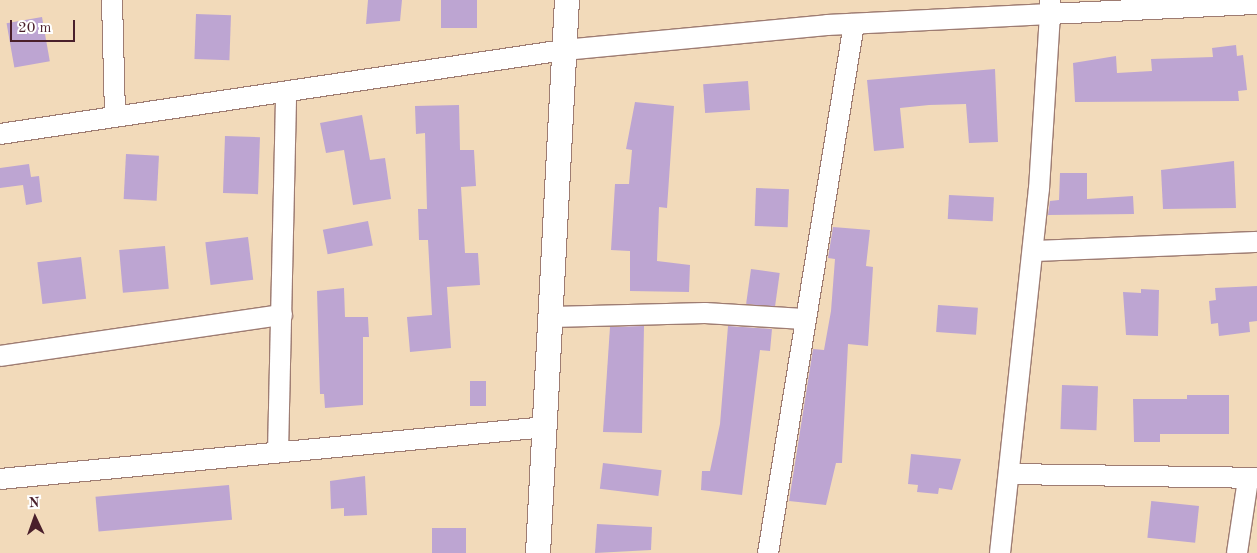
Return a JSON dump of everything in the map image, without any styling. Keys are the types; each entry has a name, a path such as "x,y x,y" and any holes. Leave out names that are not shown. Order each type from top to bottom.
{"street":[{"path":"112,0 115,116"},
{"path":"538,553 552,317 567,0"},
{"path":"0,134 564,50 1050,7 1257,4"},
{"path":"1000,553 1033,251 1050,7"},
{"path":"768,553 804,319 854,24"},
{"path":"278,452 286,92"},
{"path":"1033,251 1257,242"},
{"path":"552,317 705,313 804,319"},
{"path":"0,356 282,314"},
{"path":"0,479 546,427"},
{"path":"1008,474 1252,479 1237,553"}],"building":[{"path":"368,0 402,0 400,21 366,24"},
{"path":"441,0 477,0 477,28 441,28"},
{"path":"196,14 231,15 229,60 194,59"},
{"path":"42,17 50,61 14,68 7,23"},
{"path":"1236,45 1237,56 1243,55 1247,90 1238,91 1239,101 1075,102 1073,63 1116,56 1117,73 1152,71 1151,59 1213,57 1212,48"},
{"path":"995,69 998,142 969,143 966,104 929,105 900,108 904,148 874,151 867,80"},
{"path":"748,81 750,110 705,113 703,84"},
{"path":"635,102 674,106 667,208 659,207 657,261 690,265 689,292 630,291 630,251 611,250 615,184 629,184 632,150 626,149"},
{"path":"459,105 460,150 474,150 476,186 461,187 465,253 478,253 480,285 447,287 451,348 410,352 407,317 432,315 428,240 419,240 418,209 427,209 425,133 416,134 415,106"},
{"path":"362,115 370,160 385,158 391,199 353,205 344,150 326,153 320,123"},
{"path":"225,136 260,137 258,194 223,193"},
{"path":"126,154 159,156 157,201 124,199"},
{"path":"1234,161 1236,208 1163,209 1161,170"},
{"path":"29,164 31,177 39,176 42,202 26,205 23,185 0,188 0,168"},
{"path":"1060,173 1087,173 1087,199 1133,196 1134,214 1048,215 1050,201 1059,200"},
{"path":"756,188 789,189 788,227 755,226"},
{"path":"949,195 994,197 993,221 948,219"},
{"path":"368,221 373,246 328,254 323,230"},
{"path":"833,227 870,230 866,266 873,267 868,346 848,344 842,463 836,463 826,505 789,501 813,349 824,350 831,311 835,259 828,258"},
{"path":"248,237 253,280 211,285 205,242"},
{"path":"165,246 169,289 123,293 119,250"},
{"path":"81,257 86,299 42,304 37,262"},
{"path":"751,269 780,273 775,308 746,304"},
{"path":"1257,286 1257,321 1249,322 1250,332 1219,336 1218,323 1211,324 1209,301 1216,300 1215,288"},
{"path":"344,288 345,317 368,317 369,337 363,337 363,405 325,408 324,394 320,394 317,291"},
{"path":"1141,289 1159,290 1158,336 1126,335 1123,292 1141,293"},
{"path":"938,305 978,308 976,335 936,332"},
{"path":"644,326 642,433 603,432 610,327"},
{"path":"728,326 772,329 770,351 760,350 742,495 701,490 702,471 710,471 720,424"},
{"path":"470,381 486,381 486,406 470,406"},
{"path":"1062,385 1098,386 1096,430 1060,429"},
{"path":"1187,395 1229,395 1229,434 1160,434 1160,442 1134,442 1133,399 1187,399"},
{"path":"911,454 961,459 952,490 939,488 938,494 917,492 918,485 908,484"},
{"path":"603,463 662,470 658,496 600,489"},
{"path":"365,476 367,515 344,516 344,508 331,509 330,481"},
{"path":"229,485 232,520 99,532 96,497"},
{"path":"1151,501 1199,506 1195,543 1147,538"},
{"path":"597,524 652,527 651,550 595,553"},
{"path":"432,528 466,528 466,553 432,553"}]}
